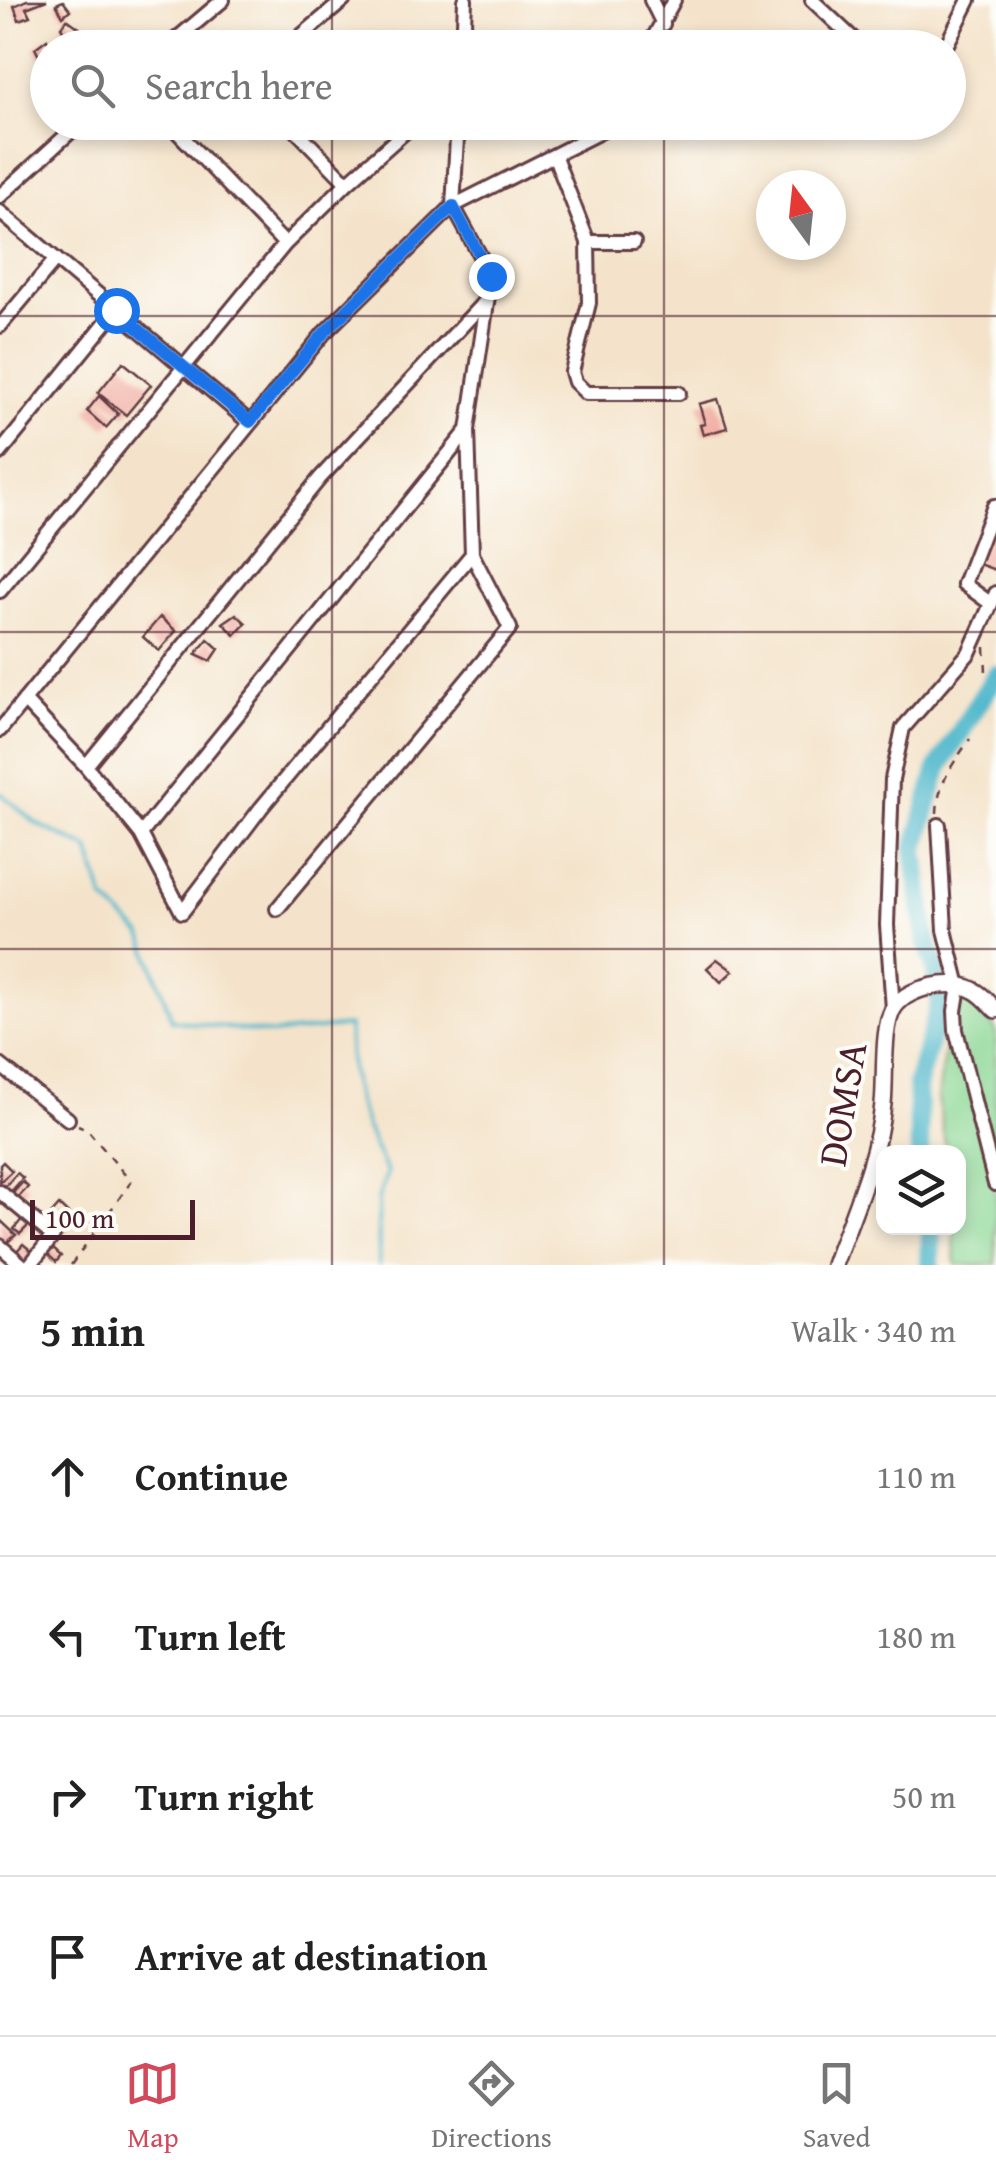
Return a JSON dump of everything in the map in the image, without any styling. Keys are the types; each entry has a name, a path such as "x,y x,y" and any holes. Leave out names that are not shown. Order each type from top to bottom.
{"main road":[{"name":"DOMSA","path":"834,1265 871,1157 883,1108 893,1008 906,996 923,989 953,986"},
{"path":"953,986 973,989 996,1010"}],"street":[{"path":"187,30 223,0"},
{"path":"308,30 344,0"},
{"path":"464,30 465,0"},
{"path":"651,0 663,24"},
{"path":"659,30 674,0"},
{"path":"812,0 844,30"},
{"path":"954,30 969,0"},
{"path":"0,196 61,140"},
{"path":"185,140 285,244"},
{"path":"306,140 347,182"},
{"path":"0,591 285,244 395,140"},
{"path":"277,910 510,628 472,554 468,430 491,276 453,206 457,140"},
{"path":"0,730 324,333 453,206 586,140"},
{"path":"555,157 588,242 588,303 572,372 575,382 586,393 679,394"},
{"path":"0,212 250,422"},
{"path":"588,242 634,242"},
{"path":"0,326 56,259"},
{"path":"86,766 320,478 489,298"},
{"path":"0,452 116,310"},
{"path":"141,834 468,430"},
{"path":"893,1008 887,925 892,779 903,728 969,652 993,598 964,584 994,506"},
{"path":"24,700 86,766 141,834 182,912 261,808 472,554"},
{"path":"938,826 944,930 956,1030 996,1184"},
{"path":"0,1065 68,1119"},
{"path":"0,1192 53,1236 26,1265 0,1246"}],"path":[{"path":"938,826 938,792 970,739"},
{"path":"68,1119 87,1129 131,1182 71,1265"}],"green space":[{"path":"947,996 976,1006 996,1031 996,1265 956,1265 954,1235 966,1235 966,1145 945,1145 938,1099 948,1023"}],"building":[{"path":"27,0 47,0 26,8 30,16 19,20 14,6"},
{"path":"63,1 70,10 63,16 56,4"},
{"path":"67,19 81,29 63,30"},
{"path":"123,362 151,385 126,415 98,393"},
{"path":"99,396 118,414 106,428 87,411"},
{"path":"718,399 727,428 703,435 700,425 705,424 699,404"},
{"path":"996,514 996,567 995,570 976,563"},
{"path":"236,614 246,623 235,635 223,623"},
{"path":"160,617 176,631 159,651 143,637"},
{"path":"208,639 219,649 211,661 196,654"},
{"path":"717,959 733,971 721,982 707,968"},
{"path":"3,1162 12,1171 0,1182 0,1165"},
{"path":"17,1173 23,1178 8,1195 2,1190"},
{"path":"23,1182 28,1187 16,1200 11,1195"},
{"path":"59,1205 75,1220 62,1235 45,1221"},
{"path":"23,1218 30,1224 20,1234 14,1229"},
{"path":"0,1220 16,1235 4,1245 0,1242"},
{"path":"23,1244 35,1254 28,1262 16,1252"},
{"path":"51,1247 61,1256 56,1262 46,1253"}],"waterway":[{"path":"920,1145 917,1084 940,1003 935,966 926,940 915,850 938,768 996,675"},
{"path":"0,793 37,824 89,849 104,899 142,935 172,1020 272,1034 349,1026 358,1102 387,1173 378,1199 379,1265"},
{"path":"930,1265 931,1235"}],"route":[{"path":"116,310 250,422 324,333 453,206 491,276"}]}
